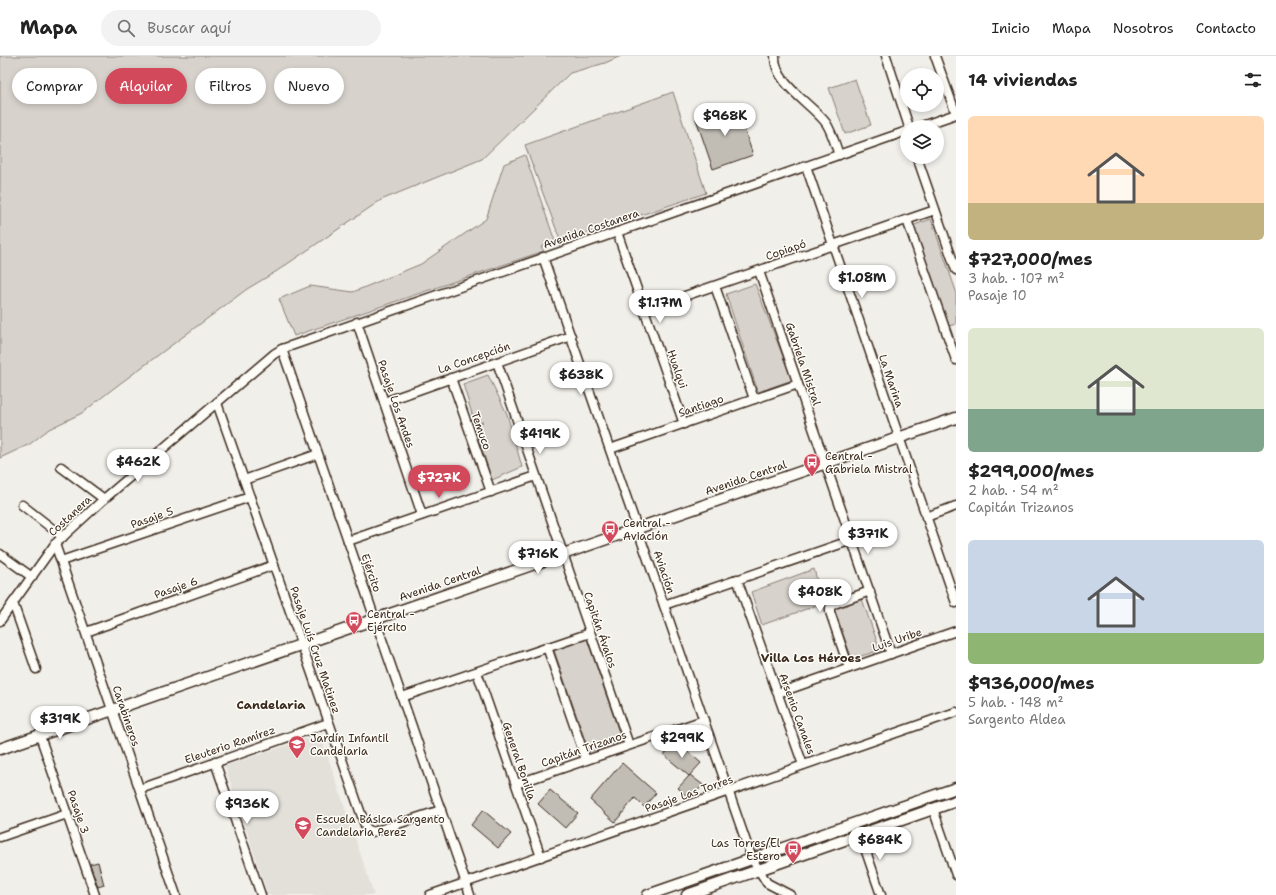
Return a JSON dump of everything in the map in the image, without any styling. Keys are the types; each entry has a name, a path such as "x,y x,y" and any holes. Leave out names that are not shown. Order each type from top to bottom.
{"street":[{"path":"775,56 776,67 782,78 822,118 829,128 838,155"},
{"path":"886,56 907,120"},
{"path":"935,56 956,114 939,120"},
{"name":"Avenida Costanera","path":"282,349 900,133"},
{"path":"919,164 956,270"},
{"name":"La Marina","path":"806,166 956,603"},
{"name":"Copiapó","path":"644,310 935,210"},
{"path":"907,220 956,360"},
{"name":"Hualqui","path":"617,232 684,424"},
{"name":"Aviación","path":"544,258 752,859 767,883 790,895"},
{"name":"Gabriela Mistral","path":"759,271 891,654"},
{"path":"715,286 754,399"},
{"name":"Pasaje Los Andes","path":"357,322 422,515"},
{"path":"947,334 956,331"},
{"name":"La Concepción","path":"384,402 571,336"},
{"name":"Costanera","path":"1,619 55,544 62,537 104,499 274,354 282,349"},
{"name":"Ejército","path":"282,349 470,895"},
{"name":"Capitán Ávalos","path":"497,362 629,745"},
{"name":"Temuco","path":"451,378 490,492"},
{"name":"Santiago","path":"610,449 798,384"},
{"name":"Pasaje Luís Cruz Matinez","path":"217,403 364,825 369,831 376,831 441,810"},
{"name":"Avenida Central","path":"0,750 956,418"},
{"path":"244,480 318,454"},
{"path":"61,467 104,499"},
{"path":"348,541 536,476"},
{"name":"Pasaje 5","path":"61,561 250,497"},
{"path":"22,505 62,537"},
{"path":"926,517 956,506"},
{"path":"664,605 852,540"},
{"name":"Carabineros","path":"55,544 176,895"},
{"path":"0,554 32,577"},
{"name":"Pasaje 6","path":"86,632 274,566"},
{"name":"Arsenio Canales","path":"738,579 804,765"},
{"path":"849,668 829,610 831,605 870,591"},
{"path":"13,603 36,669"},
{"name":"Luis Uribe","path":"778,693 956,631"},
{"path":"402,697 590,633"},
{"path":"548,647 586,760"},
{"name":"General Bonilla","path":"476,672 541,857"},
{"name":"Pasaje Las Torres","path":"430,895 956,712"},
{"name":"Capitán Trizanos","path":"516,784 704,720"},
{"name":"Eleuterio Ramírez","path":"140,789 328,723"},
{"name":"Pasaje 3","path":"40,736 95,895"},
{"path":"215,762 261,895"},
{"path":"648,895 956,788"},
{"path":"686,895 704,892 759,870 956,801"},
{"path":"933,808 956,875"},
{"path":"0,837 67,814"},
{"path":"860,834 881,895"}],"shaded area":[{"path":"0,56 621,56 605,63 570,73 482,159 381,200 277,271 247,289 82,413 49,429 30,444 0,458"},
{"path":"855,79 871,125 845,134 829,88"},
{"path":"673,92 706,193 561,242 525,145"},
{"path":"525,155 555,241 541,247 544,251 294,336 279,299 310,286 353,292 421,264 486,219 504,164"},
{"path":"931,219 956,291 956,324 949,326 912,226"},
{"path":"755,284 792,380 758,392 726,294"},
{"path":"488,375 507,414 522,467 492,480 474,425 483,422 475,424 463,384"},
{"path":"814,569 823,603 762,625 751,592"},
{"path":"862,599 880,650 852,659 834,609"},
{"path":"587,639 622,741 589,752 554,650"},
{"name":"Escuela Básica Sargento Candelaria Perez","path":"320,734 374,895 268,895 225,766"}],"building":[{"path":"736,104 753,155 713,169 696,119"},
{"path":"676,741 701,763 689,776 664,755"},
{"path":"622,763 656,793 644,807 635,798 615,822 590,800"},
{"path":"690,775 703,785 690,799 678,788"},
{"path":"550,790 578,813 565,828 538,804"},
{"path":"483,810 511,834 498,848 471,825"},
{"path":"98,862 104,885 98,887 90,864"}],"place":[{"name":"Central - Gabriela Mistral","path":"812,477"},
{"name":"Central - Aviación","path":"610,544"},
{"name":"Central - Ejército","path":"354,635"},
{"name":"Jardín Infantil Candelaria","path":"297,759"},
{"name":"Escuela Básica Sargento Candelaria Perez","path":"303,840"},
{"name":"Las Torres/El Estero","path":"793,864"}],"district":[{"name":"Villa Los Héroes","path":"811,658"},
{"name":"Candelaria","path":"271,705"}]}
